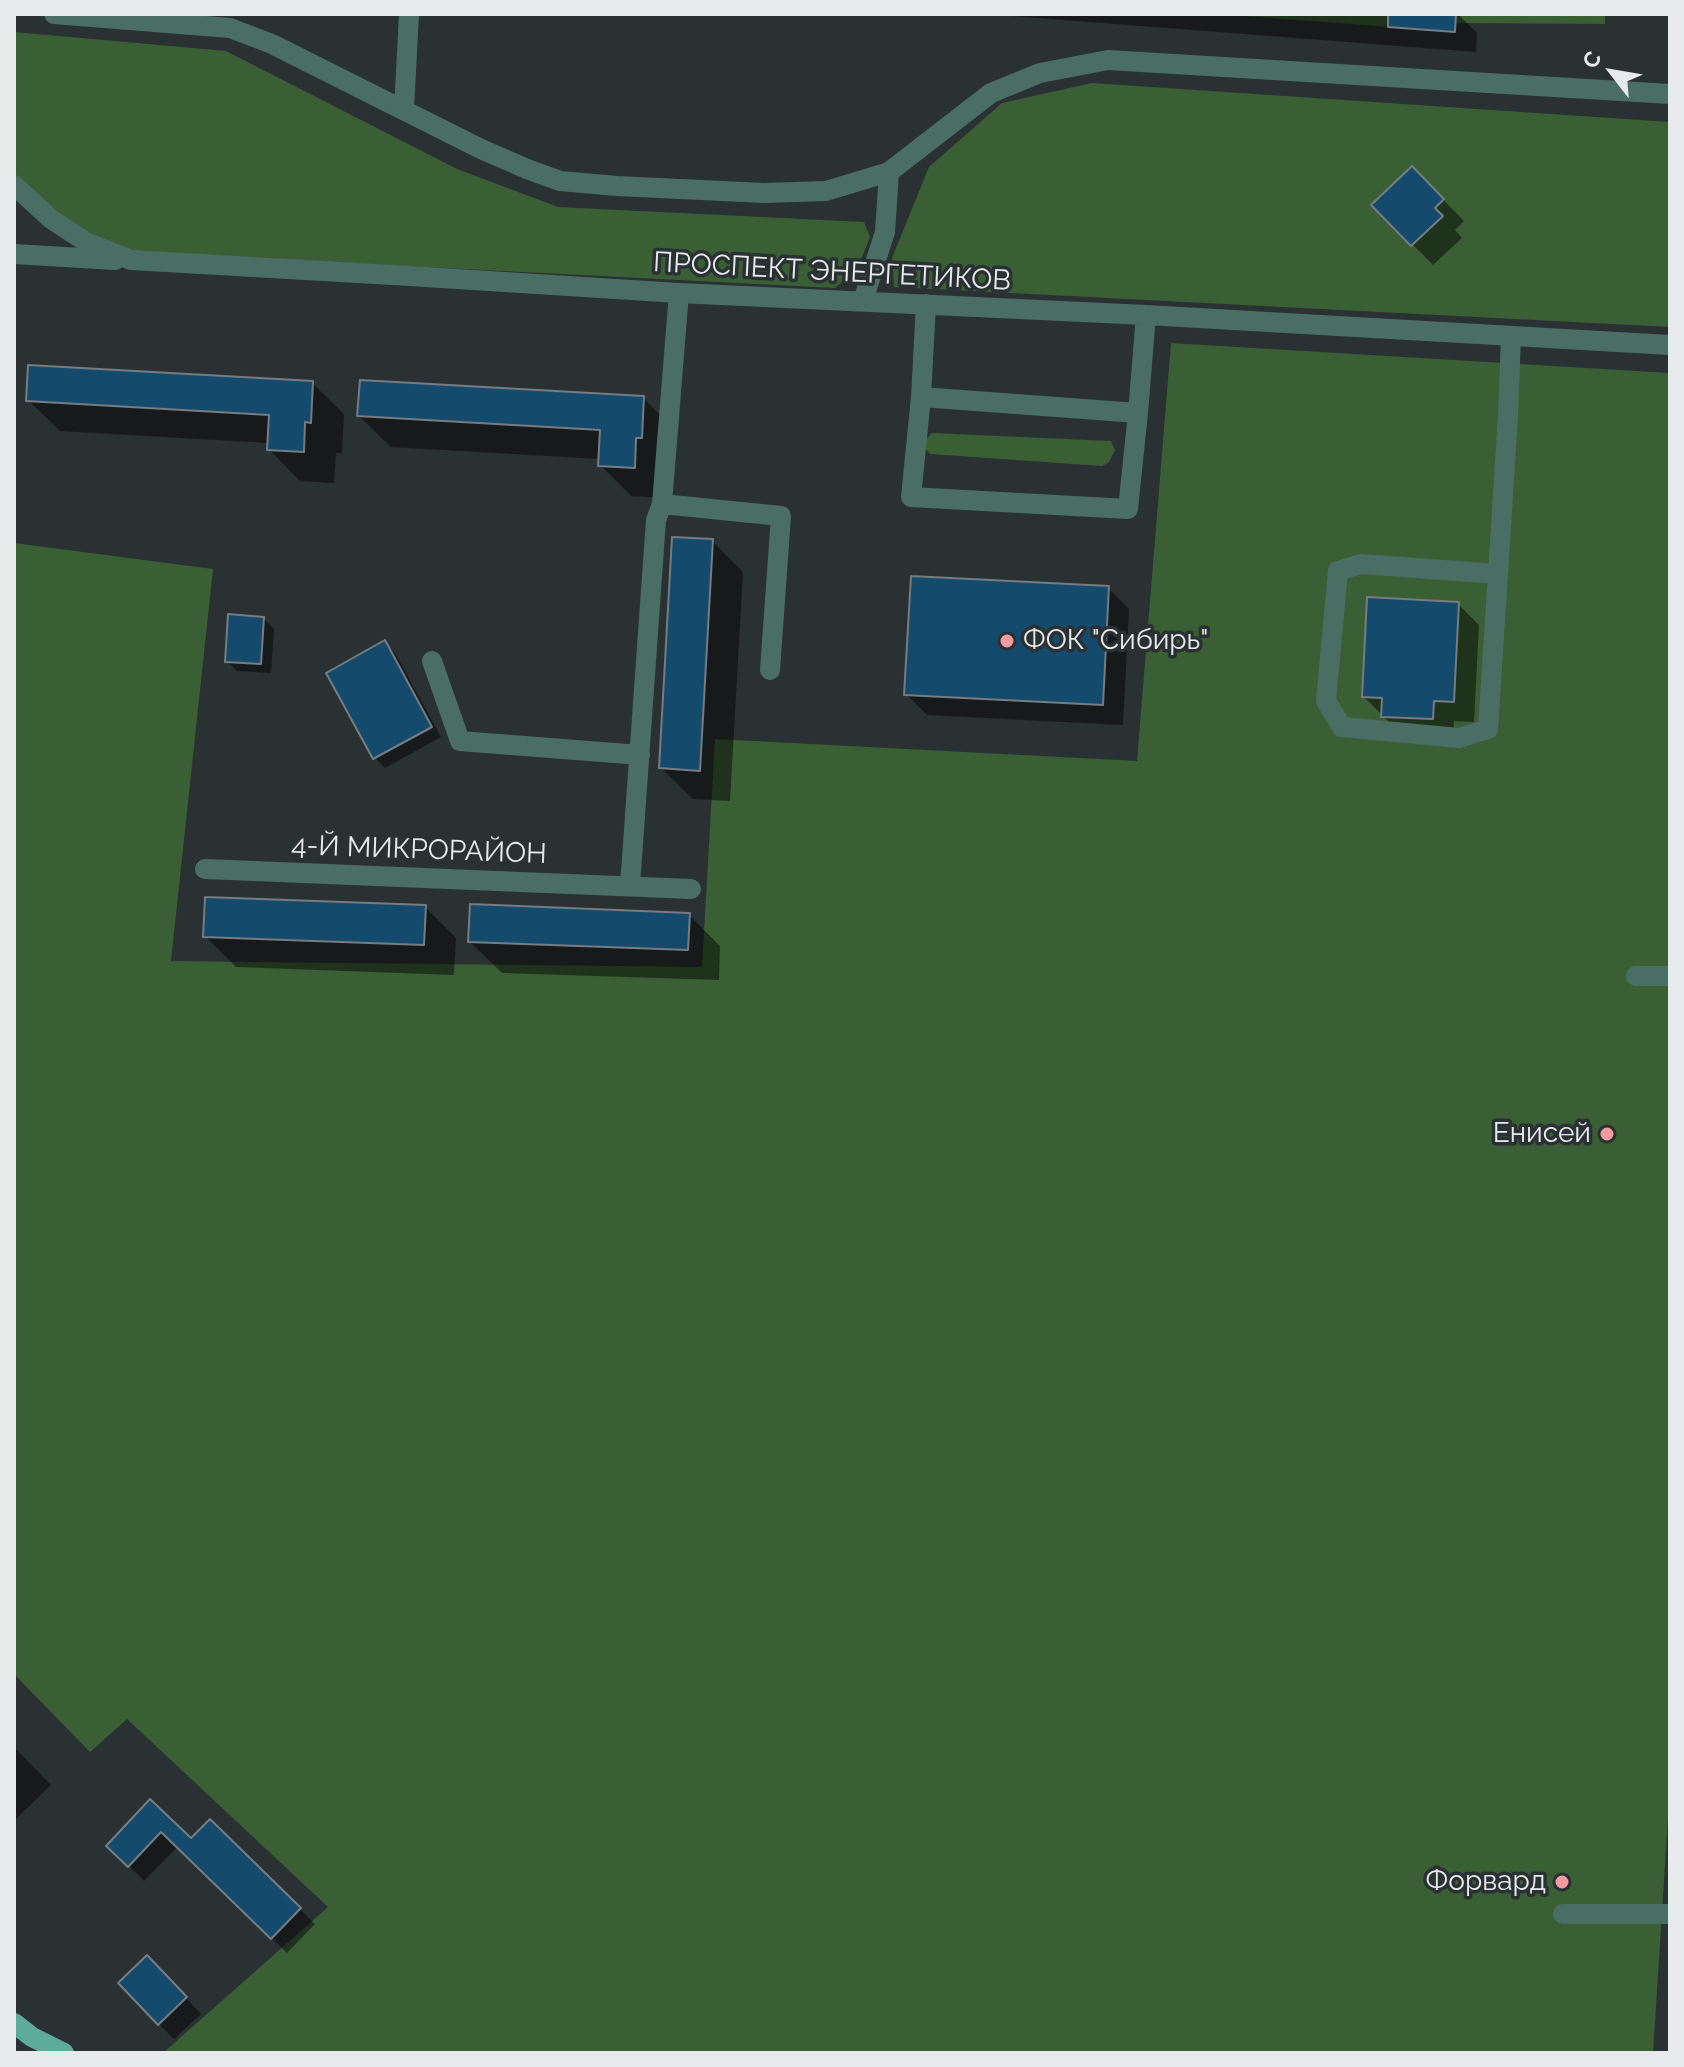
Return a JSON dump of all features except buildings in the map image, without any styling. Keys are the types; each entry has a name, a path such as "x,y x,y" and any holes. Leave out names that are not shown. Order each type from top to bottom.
{"main road":[{"path":"14,2023 32,2037 64,2053"}],"street":[{"path":"54,14 230,28 272,44 527,169 560,181 617,186 764,193 826,191 889,172 991,93 1040,73 1108,60 1670,94"},
{"path":"404,109 409,14"},
{"path":"863,301 885,232 889,172"},
{"name":"ПРОСПЕКТ ЭНЕРГЕТИКОВ","path":"14,185 51,219 86,242 131,260 679,293 1146,315 1670,345"},
{"path":"14,254 131,260"},
{"path":"630,886 656,520 662,504 679,293"},
{"path":"926,304 911,497 1128,509 1146,315"},
{"path":"1498,574 1361,564 1338,571 1326,701 1342,727 1459,738 1488,729 1498,574 1511,336"},
{"path":"921,397 1138,413"},
{"path":"662,504 781,516 770,670"},
{"path":"432,661 460,741 640,755"},
{"name":"4-Й МИКРОРАЙОН","path":"205,869 691,889"},
{"path":"1636,976 1670,976"},
{"path":"1563,1914 1670,1914"}],"green space":[{"path":"1218,14 1605,14 1605,24 1456,23 1455,32"},
{"path":"14,32 226,51 457,169 558,207 864,222 870,237 852,274 835,288 132,252 79,229 14,174"},
{"path":"1092,83 1670,122 1670,327 894,287 892,258 929,167 1002,103"},
{"path":"1171,343 1670,373 1670,1787 1653,2053 164,2052 328,1907 127,1719 90,1752 14,1674 14,543 213,569 171,961 702,967 715,739 1137,761"},
{"path":"932,433 1111,441 1115,450 1109,462 1102,466 930,454 924,447"}],"place":[{"name":"ФОК \"Сибирь\"","path":"1007,641"},
{"name":"Енисей","path":"1607,1134"},
{"name":"Форвард","path":"1562,1882"}]}
